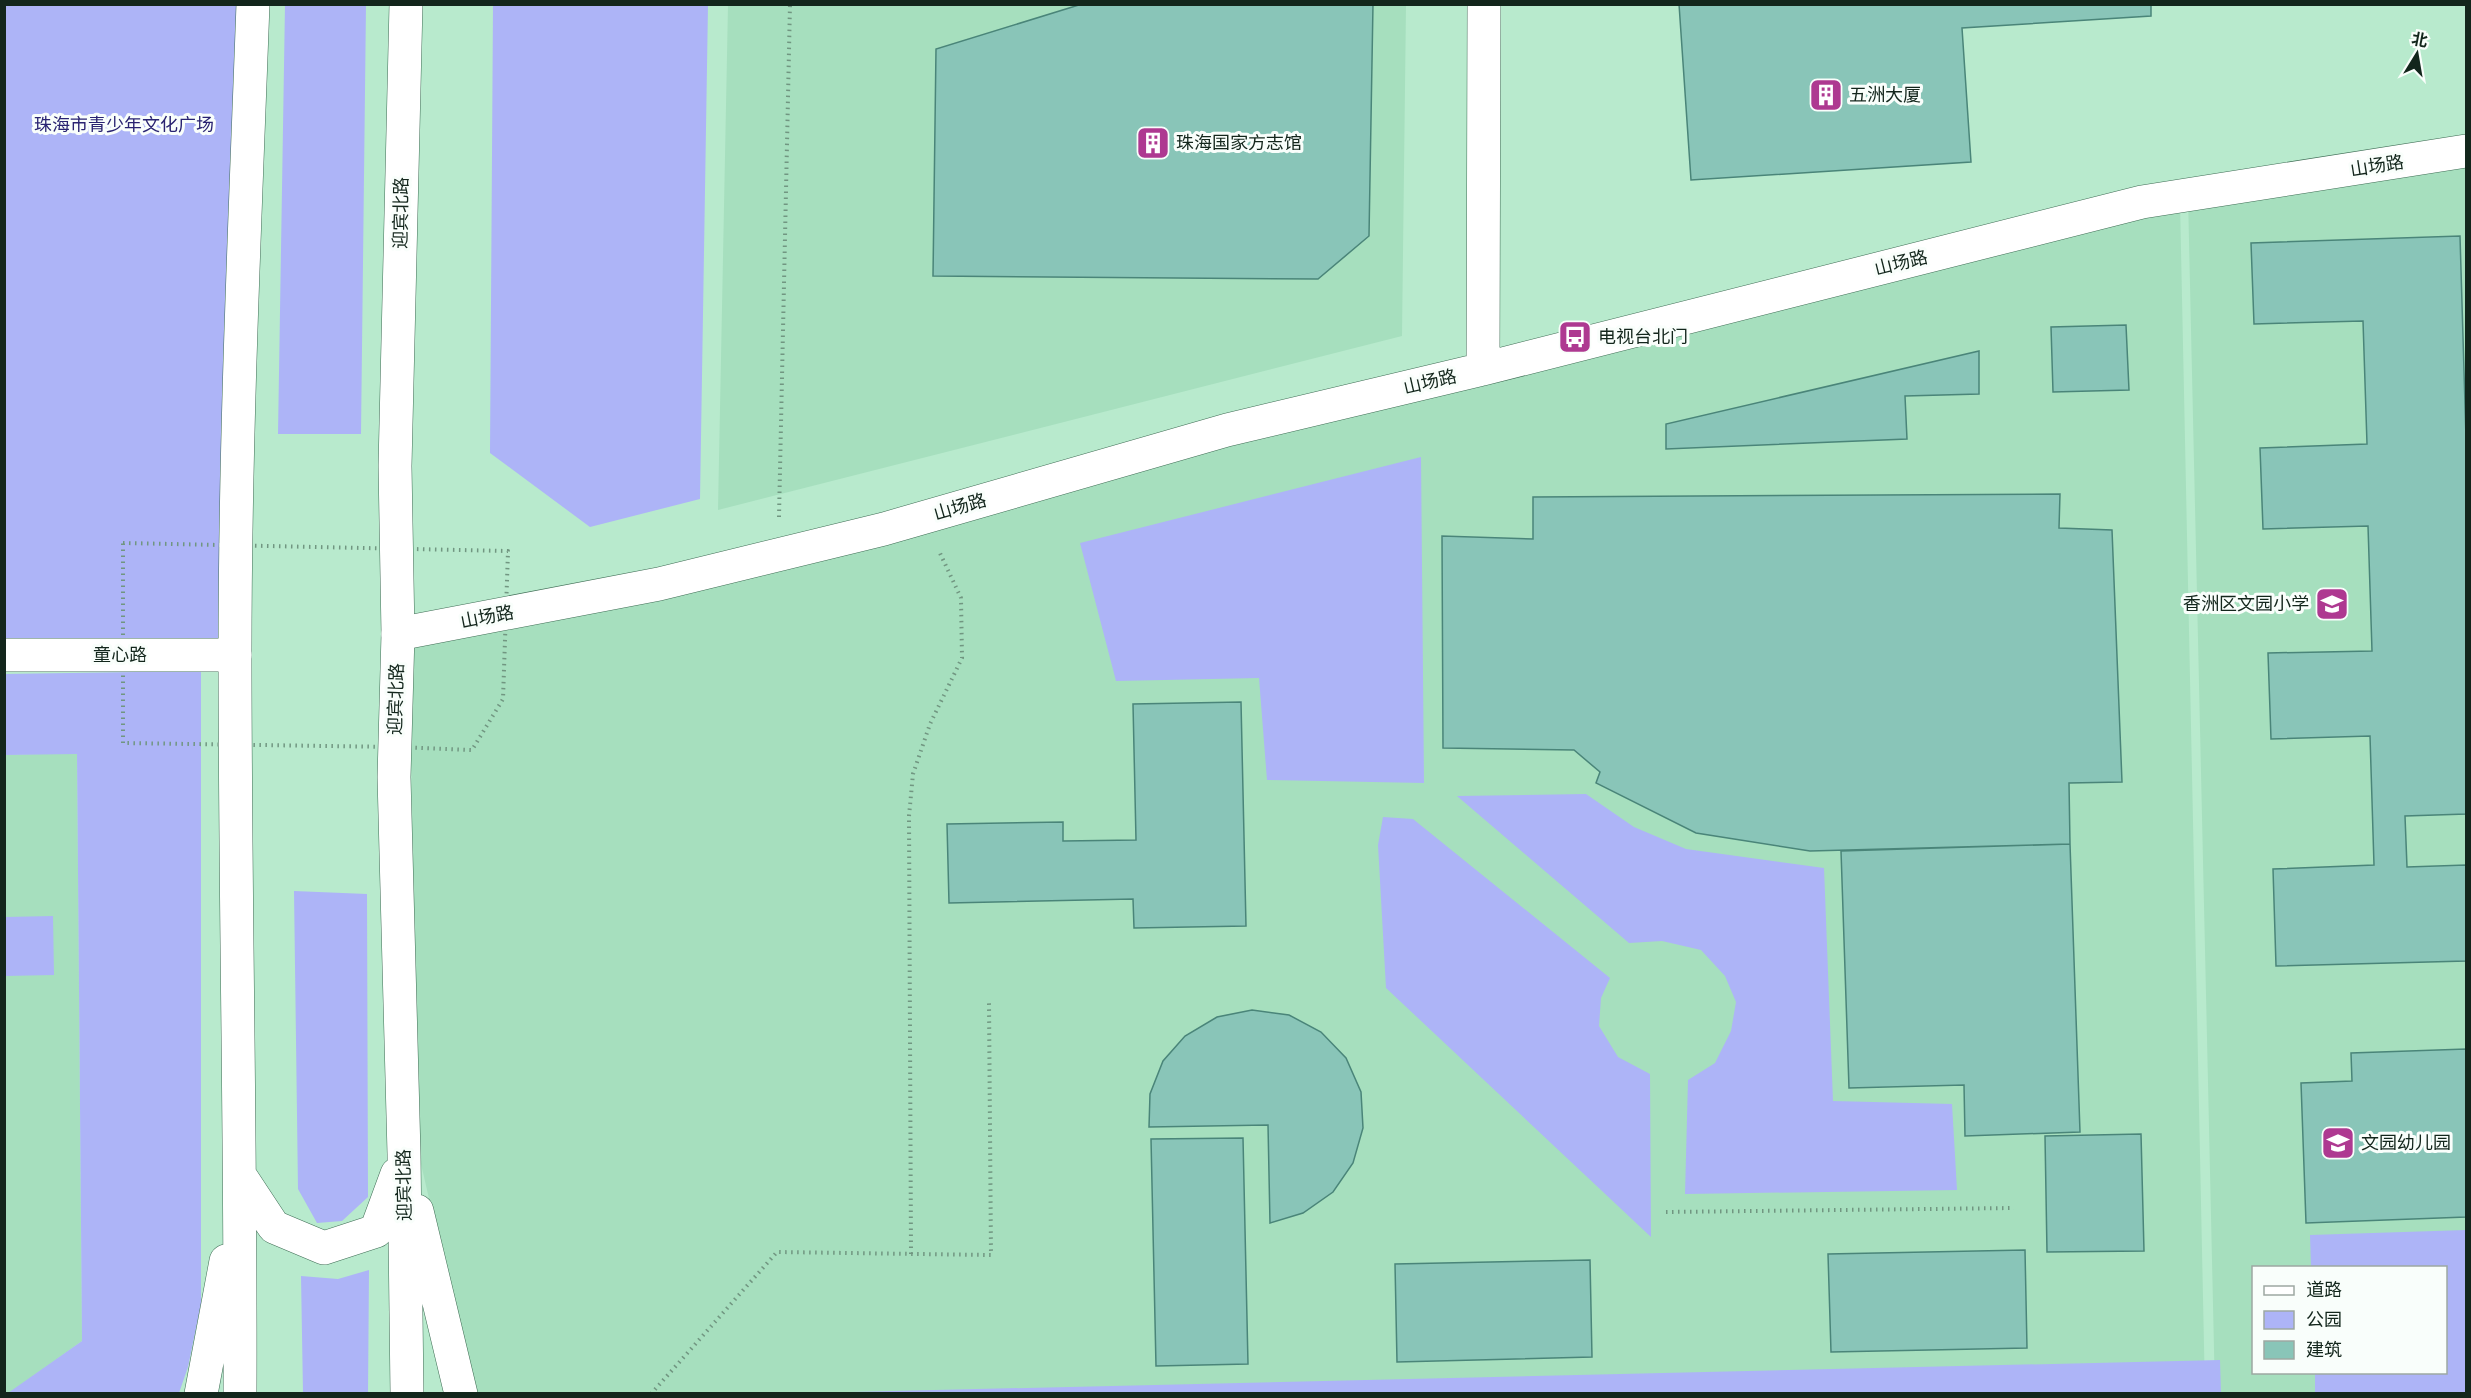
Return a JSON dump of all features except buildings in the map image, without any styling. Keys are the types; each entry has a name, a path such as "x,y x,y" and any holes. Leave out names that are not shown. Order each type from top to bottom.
{"main road":[{"path":"240,1394 241,1177 235,655 236,546 253,4"},
{"name":"迎宾北路","path":"406,4 395,466 398,634 394,777 404,1154 406,1394"},
{"path":"1483,369 1484,4"},
{"name":"山场路","path":"398,634 659,584 924,517 1227,430 1483,369 2142,202 2466,152"},
{"name":"童心路","path":"4,655 235,655"},
{"path":"241,1177 274,1227 324,1248 376,1231 404,1154"},
{"path":"404,1154 461,1394"},
{"path":"201,1394 241,1177"}],"path":[{"path":"778,553 790,4"},
{"path":"910,1254 909,816 913,774 930,724 962,658 961,598 924,517"},
{"path":"123,543 396,550 508,551 503,699 472,750 123,743 121,655 123,543"},
{"path":"651,1394 777,1252 991,1255 989,1002"},
{"path":"1666,1212 2014,1208"}],"shaded area":[{"path":"728,5 1406,5 1402,336 718,510"},
{"name":"香洲区文园小学","path":"2466,152 2466,1393 2215,1393 2188,196"},
{"path":"2180,202 2205,1393 474,1393 418,1151 409,645"},
{"path":"77,753 82,1341 8,1394 4,1393 4,755"}],"green space":[{"name":"珠海市青少年文化广场","path":"4,5 245,5 235,654 5,655"},
{"path":"285,5 366,5 361,434 278,434"},
{"path":"493,5 708,5 700,499 590,527 490,453"},
{"path":"1421,457 1424,783 1267,780 1259,678 1116,681 1080,543"},
{"path":"201,671 201,1304 188,1367 179,1393 8,1393 82,1341 77,754 5,755 4,674"},
{"path":"1586,794 1634,827 1686,849 1824,868 1833,1101 1952,1104 1957,1190 1685,1194 1688,1080 1715,1063 1731,1031 1736,1002 1725,976 1701,950 1662,941 1629,943 1457,796"},
{"path":"1383,817 1413,819 1610,978 1601,998 1599,1026 1618,1057 1650,1074 1651,1237 1386,988 1378,845"},
{"path":"294,891 367,894 368,1197 342,1221 317,1223 298,1189"},
{"path":"53,916 54,975 5,976 5,917"},
{"path":"2466,1230 2466,1393 2315,1393 2315,1374 2447,1374 2447,1266 2311,1266 2310,1235"},
{"path":"369,1270 368,1393 303,1393 301,1276 338,1279"},
{"path":"2220,1360 2221,1394 809,1393"}],"place":[{"name":"五洲大厦","path":"1826,95"},
{"name":"珠海国家方志馆","path":"1153,143"},
{"name":"电视台北门","path":"1575,337"},
{"name":"香洲区文园小学","path":"2332,604"},
{"name":"文园幼儿园","path":"2338,1143"}]}
